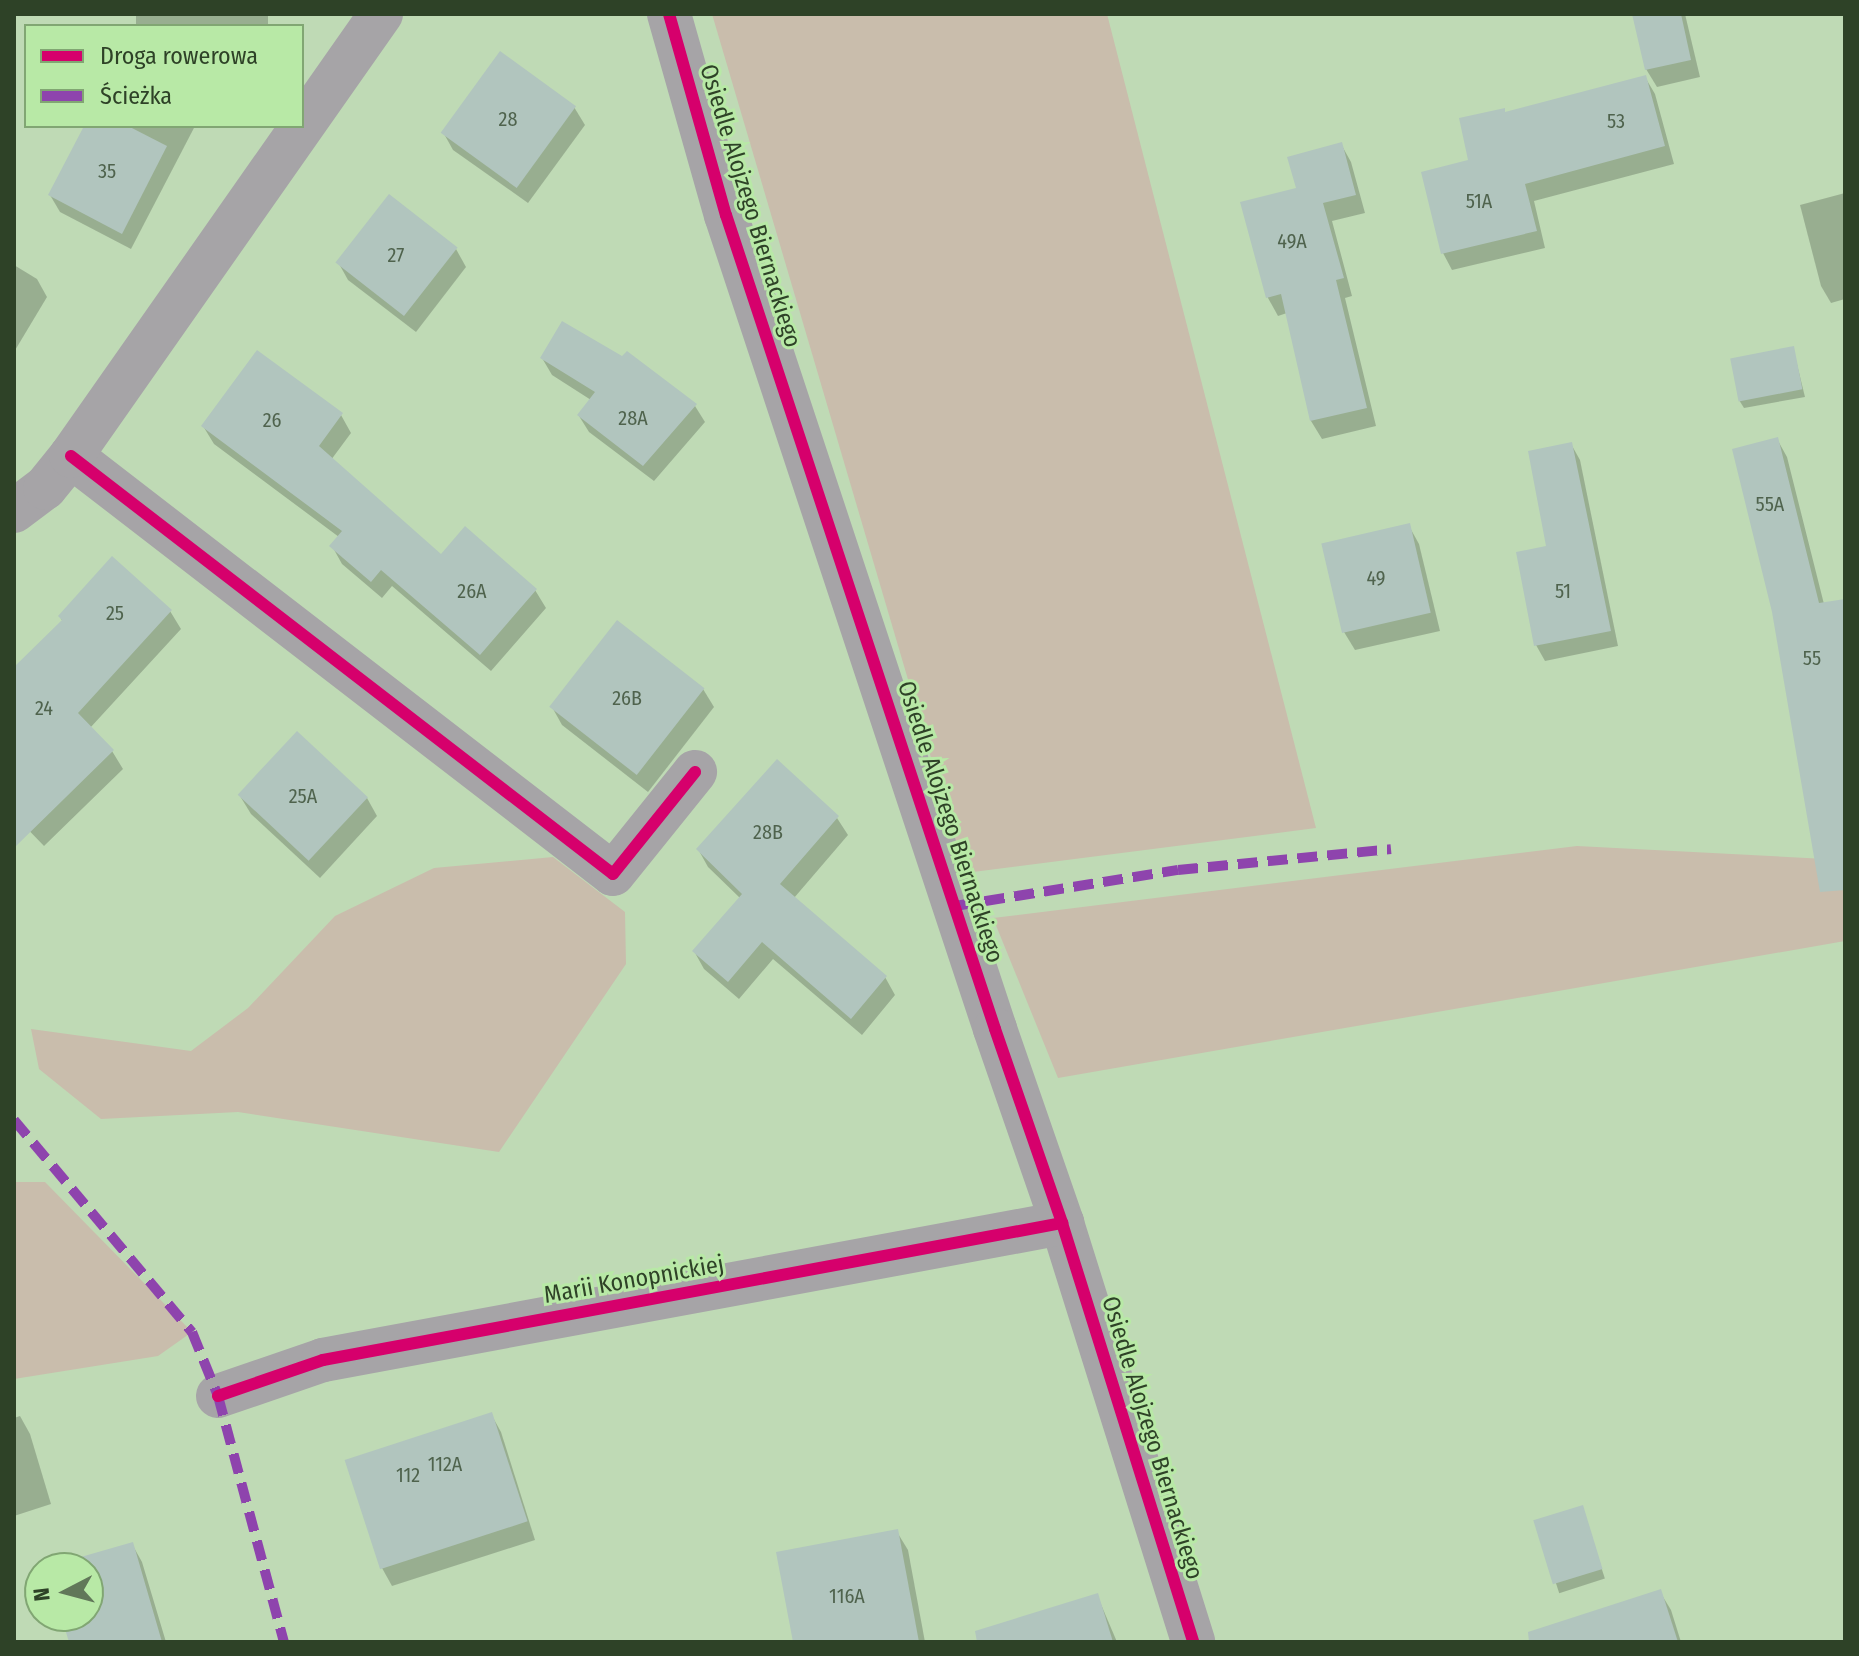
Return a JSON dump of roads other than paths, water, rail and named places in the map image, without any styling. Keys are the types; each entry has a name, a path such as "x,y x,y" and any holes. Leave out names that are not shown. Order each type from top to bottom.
{"street":[{"path":"304,124 381,14"},
{"name":"Osiedle Alojzego Biernackiego","path":"669,14 726,215 1062,1223 1193,1642"},
{"path":"14,511 45,488 71,456 301,128"},
{"path":"71,456 613,874 695,772"},
{"name":"Marii Konopnickiej","path":"218,1396 323,1360 1062,1223"}]}
